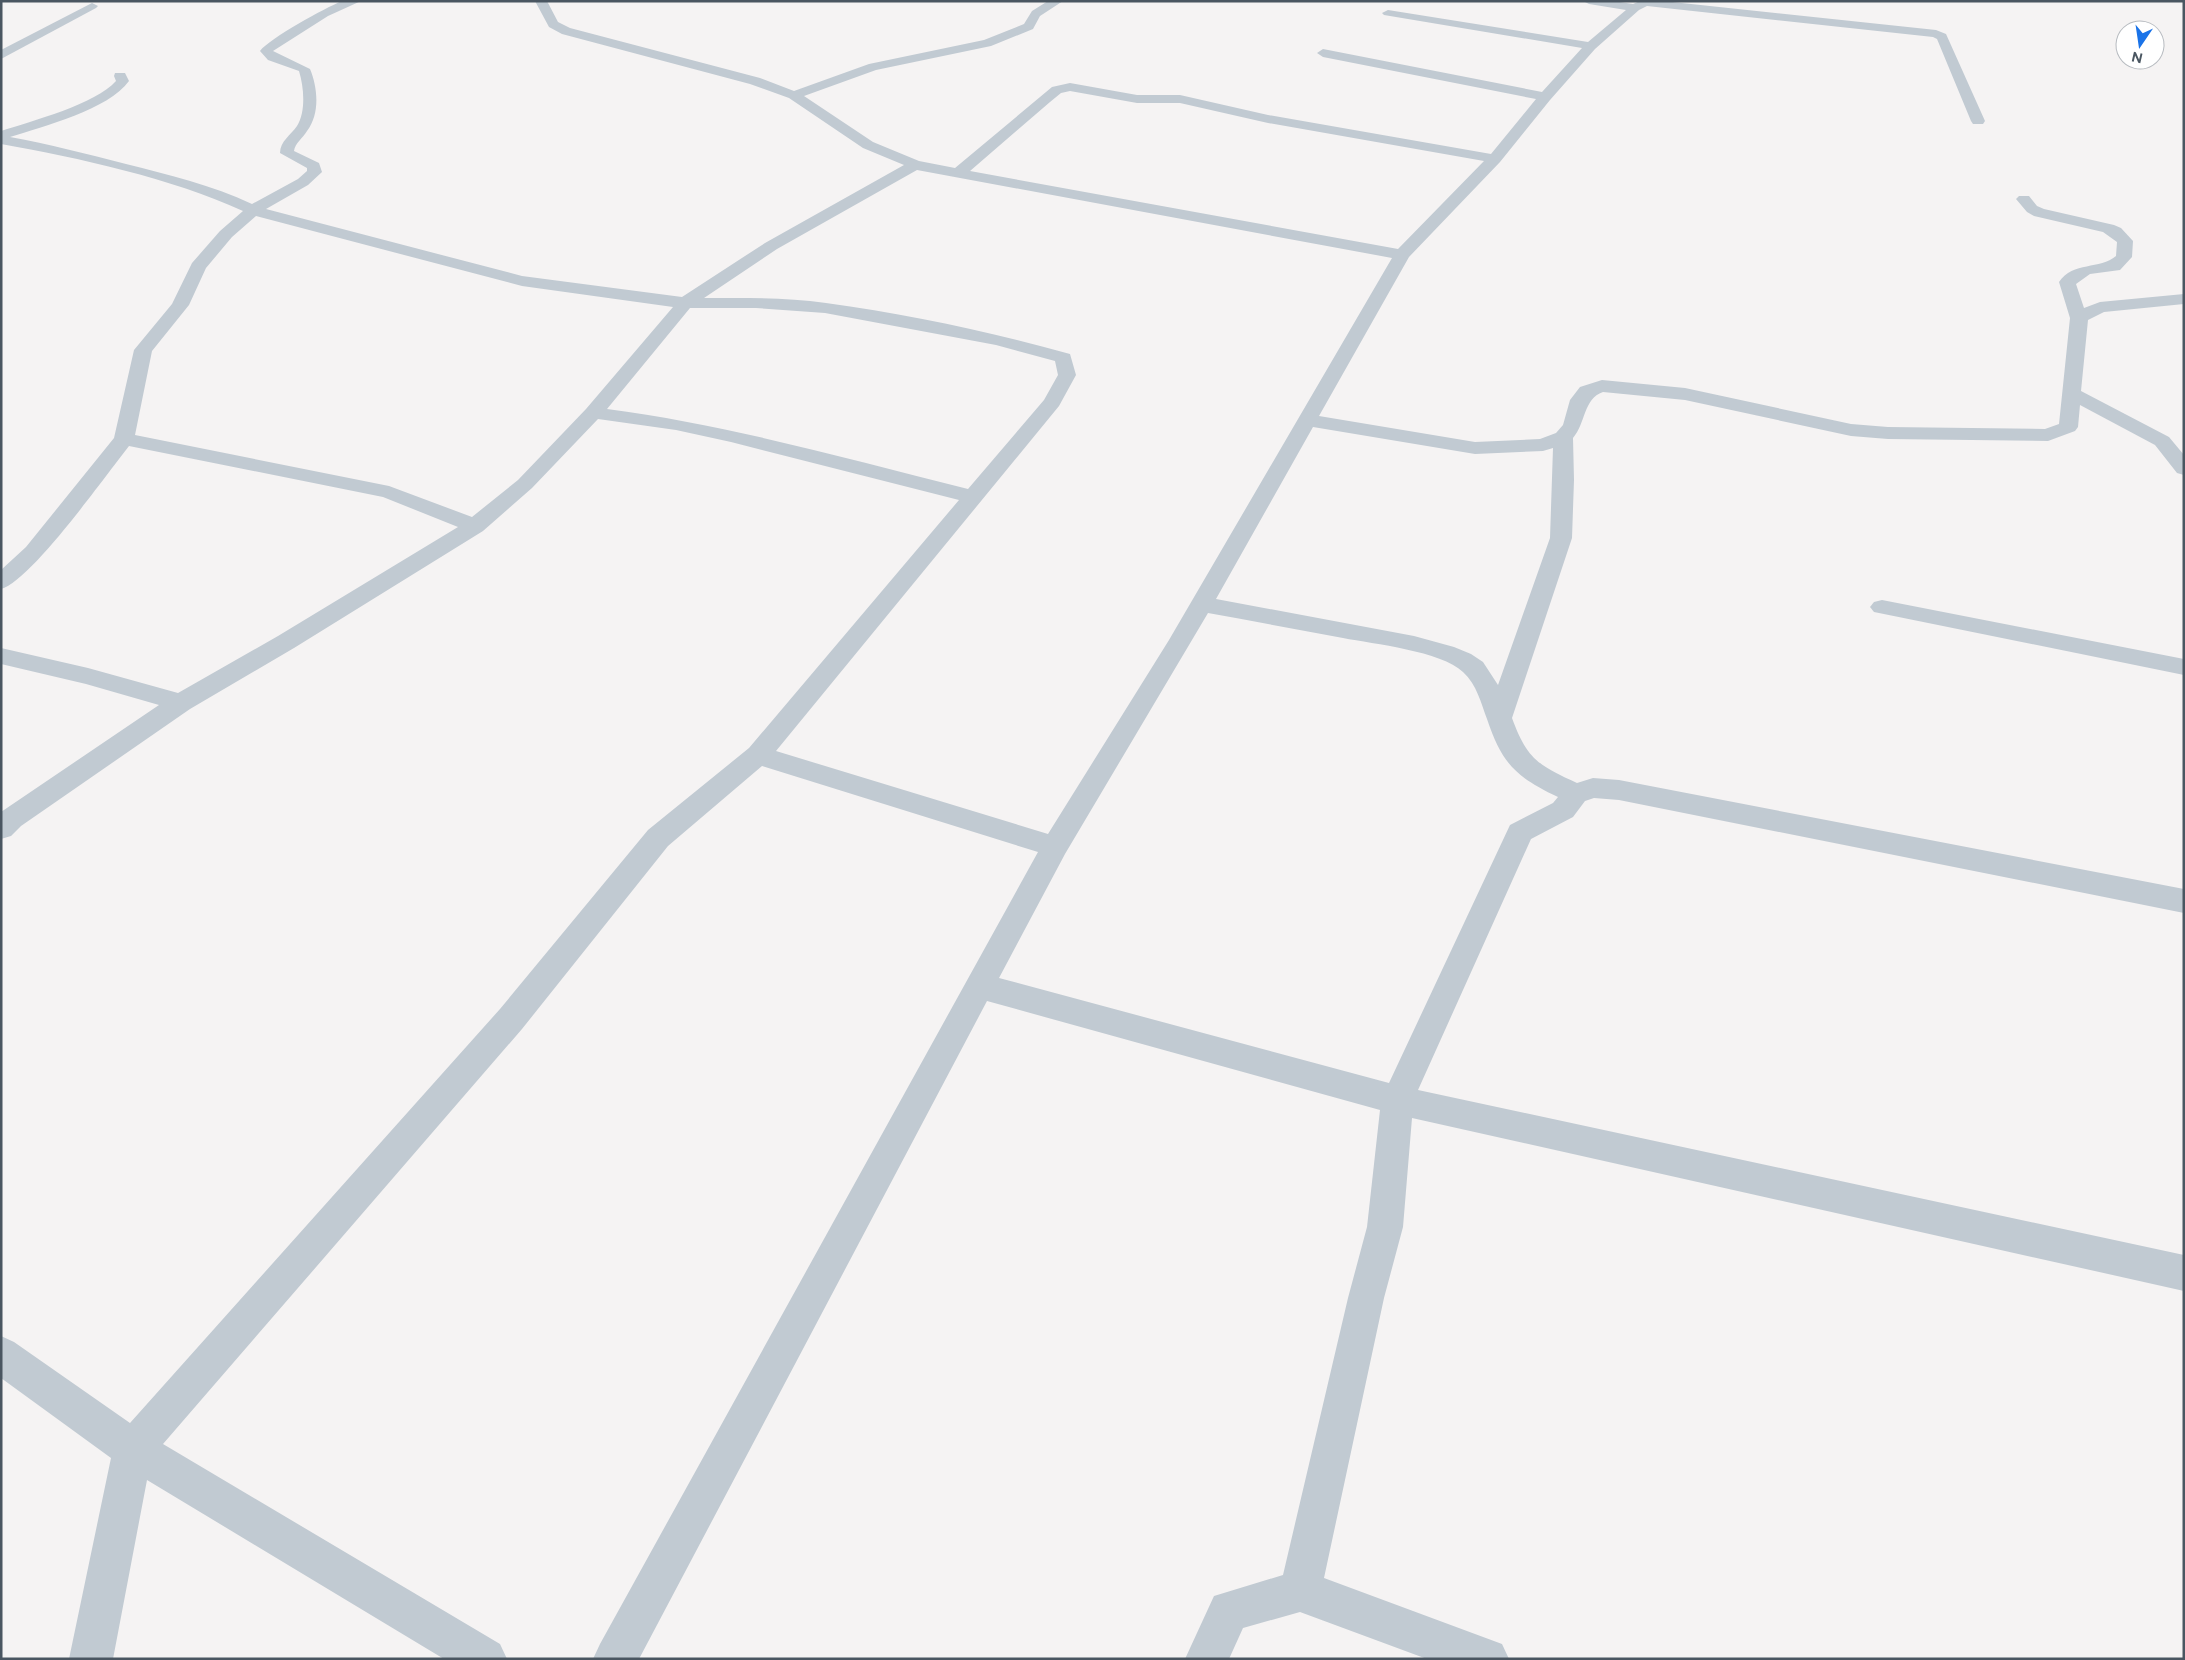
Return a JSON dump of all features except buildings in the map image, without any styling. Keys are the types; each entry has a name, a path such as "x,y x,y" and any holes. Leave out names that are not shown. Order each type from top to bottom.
{"street":[{"path":"1,582 34,552 124,439 143,350 180,305 198,267 226,234 253,210 307,188 315,172 314,166 287,153 287,148 304,126 309,99 309,78 304,69 272,57 266,51 275,41 294,33 324,12 335,1"},
{"path":"324,12 355,1"},
{"path":"541,1 553,24 566,31 755,81 794,95 868,145 915,166 1402,255"},
{"path":"794,95 873,67 987,43 1029,26 1031,18 1037,11 1057,1"},
{"path":"1589,1 1644,4 1936,34 1942,37 1978,120"},
{"path":"615,1659 1054,847 1202,604 1402,255 1495,159 1545,97 1591,46 1644,4"},
{"path":"1,55 92,6"},
{"path":"1388,12 1591,46"},
{"path":"1323,53 1545,97"},
{"path":"1,138 83,106 116,90 124,81 120,76"},
{"path":"958,173 1045,99 1057,90 1070,87 1137,99 1180,100 1495,159"},
{"path":"1,138 165,178 216,193 253,210 282,219 522,281 685,303 756,303 825,308 998,340 1064,358 1067,375 1052,402 758,755 658,838 511,1019 133,1448 91,1659"},
{"path":"1,829 19,814 181,703 286,642 475,526 525,484 593,413 685,303 771,246 915,166"},
{"path":"1309,420 1475,448 1543,445 1563,438 1572,427 1580,400 1587,391 1602,386 1685,394 1850,430 1888,434 2048,435 2068,427 2079,318 2067,282 2085,270 2114,266 2124,257 2125,241 2115,231 2108,228 2039,213 2032,210 2024,199"},
{"path":"282,219 301,206"},
{"path":"2079,318 2100,307 2184,299"},
{"path":"2071,393 2162,441 2184,469"},
{"path":"593,413 676,424 732,436 973,497"},
{"path":"1499,719 1561,538 1564,480 1563,438"},
{"path":"124,439 389,492 475,526"},
{"path":"1202,604 1414,644 1448,654 1473,667 1489,692 1518,760 1547,780 1576,794"},
{"path":"1882,607 2184,666"},
{"path":"1,656 88,676 181,703"},
{"path":"758,755 1054,847"},
{"path":"1300,1592 1366,1298 1385,1226 1397,1100 1520,832 1563,810 1576,794 1593,788 1663,798 2184,901"},
{"path":"979,986 1397,1100 2184,1274"},
{"path":"1,1355 133,1448 485,1659"},
{"path":"1207,1659 1229,1611 1300,1592 1487,1659"}]}
